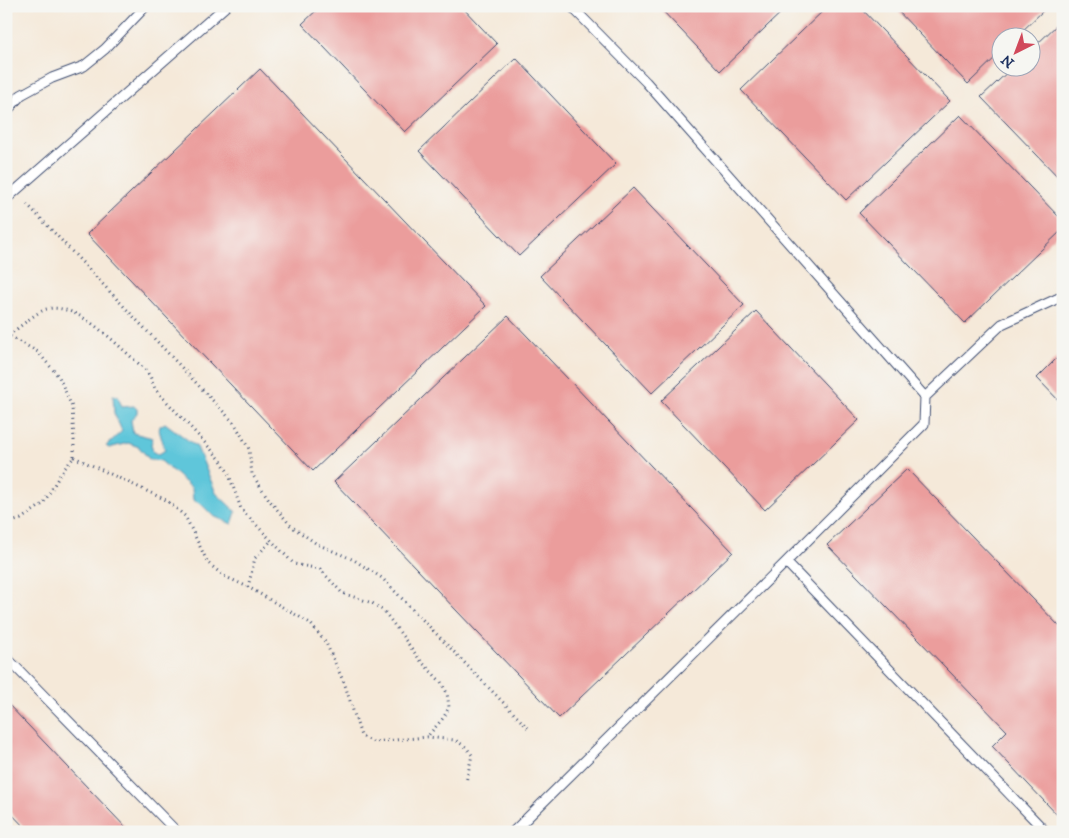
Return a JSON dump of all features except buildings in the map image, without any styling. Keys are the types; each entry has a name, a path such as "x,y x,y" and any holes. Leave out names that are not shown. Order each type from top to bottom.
{"lane":[{"path":"6,112 21,95 52,78 84,66 105,49 146,6"},
{"path":"6,199 226,6"},
{"path":"513,832 924,424 925,397 646,82 571,6"},
{"path":"925,397 1002,324 1063,296"},
{"path":"786,562 1046,832"},
{"path":"6,658 177,832"}],"path":[{"path":"27,204 235,424 249,449 252,474 270,501 291,526 317,544 354,560 382,578 529,729"},
{"path":"6,524 21,519 43,504 60,473 74,457 72,407 59,377 38,352 8,335 45,309 55,308 70,311 88,321 144,368 150,376 155,390 220,459 228,472 241,509 294,564 320,569 342,593 372,603 384,611 420,660 441,682 446,693 449,707 444,718 427,737"},
{"path":"74,457 166,500 185,516 208,563 224,576 248,587 310,622 326,643 345,685 362,736 373,742 427,737 455,740 466,747 472,756 466,782"},
{"path":"248,587 255,558 272,541"}],"water":[{"path":"113,395 118,396 122,407 134,406 137,409 137,413 131,420 133,433 153,438 151,444 153,452 159,454 165,450 159,430 160,426 165,423 197,447 216,493 236,512 232,524 213,516 201,504 193,500 192,488 161,461 149,459 139,447 128,443 109,448 106,446 122,431 114,413"}]}
